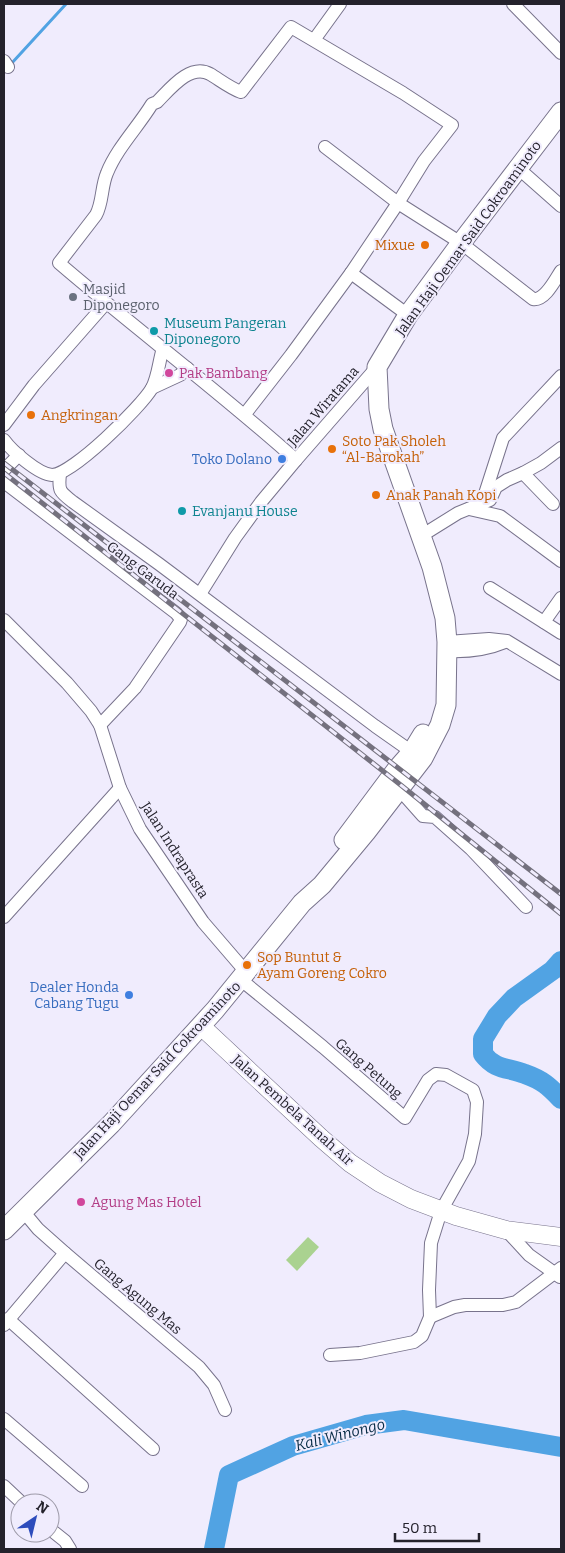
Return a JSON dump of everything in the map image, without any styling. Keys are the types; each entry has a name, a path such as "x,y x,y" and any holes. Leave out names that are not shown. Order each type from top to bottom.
{"main road":[{"name":"Jalan Haji Oemar Said Cokroaminoto","path":"4,1230 111,1124 200,1026 302,903 329,877 400,789 423,758 436,735 446,705 447,646 445,618 439,588 383,429 379,409 377,367 408,315 561,112"},
{"name":"Jalan Haji Oemar Said Cokroaminoto","path":"302,903 317,876 397,768 412,752 425,731 446,686"},
{"name":"Jalan Pembela Tanah Air","path":"200,1026 321,1138 350,1163 380,1182 411,1199 441,1211 506,1230 561,1237"}],"street":[{"path":"245,414 351,273 424,161 452,125 314,40 340,4"},
{"path":"513,4 561,53"},
{"name":"Jalan Wiratama","path":"314,40 291,27 241,92 206,72 194,71 157,102 152,104 112,162 104,181 101,202 96,215 59,263 245,414 296,460 377,367"},
{"path":"326,147 398,202 461,243 530,297 539,299 543,296 561,271"},
{"path":"518,168 561,206"},
{"path":"351,273 408,315"},
{"path":"4,425 34,385 106,303"},
{"path":"4,440 19,455 44,473 60,474 100,444 140,404 152,388 163,348"},
{"path":"152,388 180,375 186,368"},
{"path":"481,504 503,438 561,376"},
{"path":"421,536 450,518 490,500 496,487 540,463 561,448"},
{"path":"4,470 19,455"},
{"path":"200,594 235,538 261,502 296,460"},
{"path":"523,473 553,504"},
{"path":"60,474 60,492 412,752"},
{"name":"Gang Garuda","path":"4,482 180,617 180,622 135,688 100,725"},
{"path":"468,509 500,516 561,561"},
{"path":"490,588 561,633"},
{"path":"544,622 561,598"},
{"name":"Jalan Indraprasta","path":"4,620 67,683 91,711 100,725 120,788 140,829 203,922 243,976"},
{"path":"447,646 465,652 489,648 507,641 561,674"},
{"path":"6,909 120,788"},
{"path":"400,789 422,816 435,817 471,849 526,906"},
{"name":"Gang Petung","path":"243,976 405,1118 433,1075 446,1075 472,1090 477,1102 475,1134 469,1161 441,1211"},
{"name":"Gang Agung Mas","path":"23,1211 38,1230 199,1367 214,1385 225,1410"},
{"path":"330,1355 360,1354 414,1342 422,1336 430,1317 431,1243 441,1211"},
{"path":"430,1317 454,1307 465,1305 503,1305 516,1302 559,1273 529,1255 506,1230"},
{"path":"65,1253 6,1322 153,1449"},
{"path":"4,1419 82,1486"},
{"path":"60,1536 65,1540 70,1549"}],"green space":[{"path":"308,1237 319,1247 297,1271 286,1260"}],"waterway":[{"path":"11,64 66,4"},
{"name":"Kali Winongo","path":"561,961 553,970 514,998 497,1016 483,1039 483,1054 493,1063 502,1068 519,1072 541,1081 561,1099"},
{"name":"Kali Winongo","path":"214,1549 229,1475 293,1446 366,1425 404,1420 561,1447"}],"railway":[{"path":"4,463 561,894"},
{"path":"4,473 402,786 561,914"}],"place":[{"name":"Mixue","path":"425,245"},
{"name":"Masjid Diponegoro","path":"73,297"},
{"name":"Museum Pangeran Diponegoro","path":"154,331"},
{"name":"Pak Bambang","path":"169,373"},
{"name":"Angkringan","path":"31,415"},
{"name":"Soto Pak Sholeh “Al-Barokah”","path":"332,449"},
{"name":"Toko Dolano","path":"282,459"},
{"name":"Anak Panah Kopi","path":"376,495"},
{"name":"Evanjanu House","path":"182,511"},
{"name":"Sop Buntut & Ayam Goreng Cokro","path":"247,965"},
{"name":"Dealer Honda Cabang Tugu","path":"129,995"},
{"name":"Agung Mas Hotel","path":"81,1202"}]}
